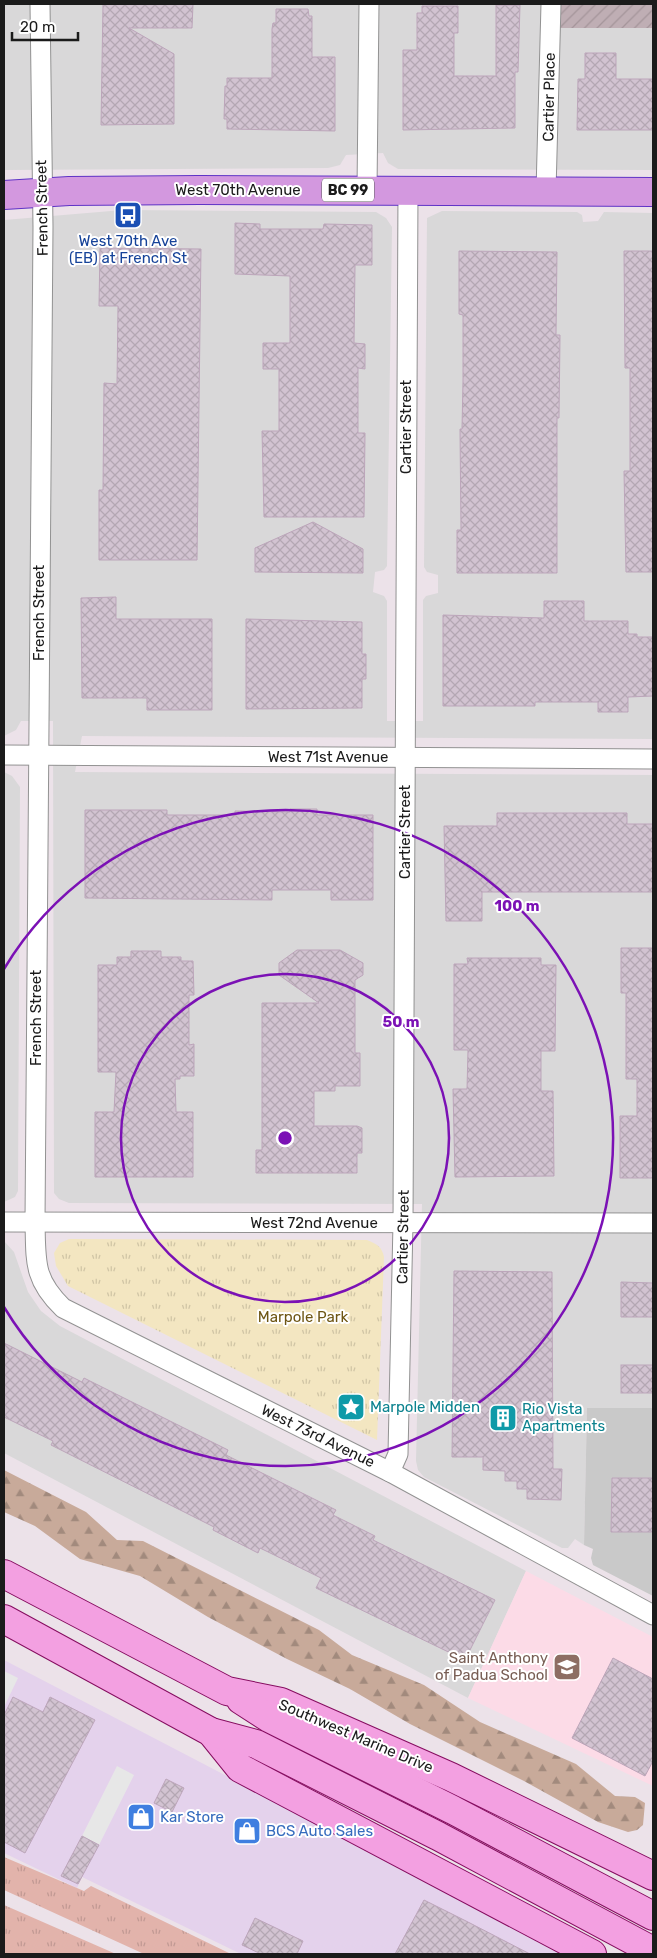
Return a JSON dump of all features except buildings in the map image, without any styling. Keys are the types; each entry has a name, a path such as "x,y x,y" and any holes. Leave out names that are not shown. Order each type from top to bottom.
{"highway":[{"name":"West 70th Avenue","path":"4,195 42,192 367,190 653,192"}],"main road":[{"name":"Southwest Marine Drive","path":"4,1574 227,1691 290,1706 451,1777 651,1870"},
{"path":"4,1619 211,1732 256,1744 438,1836 653,1951"},
{"path":"227,1691 269,1718 453,1810 653,1916"},
{"path":"211,1732 240,1768 592,1954"}],"street":[{"name":"French Street","path":"35,1222 42,192 40,4"},
{"path":"367,190 369,4"},
{"name":"Cartier Place","path":"546,191 551,4"},
{"name":"Cartier Street","path":"390,1472 398,1454 403,1224 408,191"},
{"name":"West 71st Avenue","path":"4,755 653,759"},
{"name":"West 72nd Avenue","path":"4,1222 653,1223"},
{"name":"West 73rd Avenue","path":"35,1222 38,1274 43,1286 63,1308 390,1472 653,1615"}],"shaded area":[{"path":"4,4 653,4 653,170 398,169 388,163 383,153 346,155 340,165 328,168 4,170"},
{"path":"559,4 653,4 653,28 559,28"},
{"path":"123,210 376,212 386,218 392,227 387,566 384,570 375,572 373,592 384,596 387,601 387,721 423,721 423,600 426,596 438,593 438,575 427,572 424,567 427,218 442,211 577,212 582,215 583,222 598,221 604,212 653,213 653,739 82,736 75,772 653,775 653,1408 587,1408 584,1545 575,1539 568,1548 562,1548 424,1477 418,1470 416,1461 422,1204 69,1203 59,1199 54,1193 53,721 21,721 16,730 4,736 4,220"},
{"path":"4,772 12,776 20,787 18,1191 15,1197 4,1202"},
{"path":"4,1241 14,1252 28,1292 41,1311 60,1326 526,1571 468,1698 4,1453"},
{"path":"587,1408 653,1408 653,1596 593,1565 591,1558 593,1549 584,1545"},
{"name":"Saint Anthony of Padua School","path":"526,1571 653,1637 653,1786 468,1698"},
{"path":"4,1660 567,1954 241,1954 82,1877 77,1888 4,1853"},
{"path":"4,1671 18,1678 4,1707"},
{"path":"117,1766 134,1775 99,1845 82,1836"}],"green space":[{"name":"Marpole Park","path":"69,1239 367,1240 376,1244 384,1257 377,1440 68,1286 56,1266 54,1253 60,1243"},
{"path":"4,1470 86,1512 117,1540 143,1541 319,1630 352,1655 424,1685 480,1722 576,1764 615,1796 635,1797 645,1803 643,1825 637,1830 628,1832 598,1822 524,1781 410,1724 350,1689 287,1659 208,1617 140,1576 80,1559 35,1526 4,1512"},
{"path":"4,1857 84,1891 91,1886 231,1954 144,1954 4,1890"},
{"path":"4,1905 116,1954 4,1954"}],"place":[{"name":"West 70th Ave (EB) at French St","path":"128,215"},
{"name":"Marpole Midden","path":"351,1407"},
{"name":"Rio Vista Apartments","path":"503,1418"},
{"name":"Saint Anthony of Padua School","path":"567,1667"},
{"name":"Kar Store","path":"141,1817"},
{"name":"BCS Auto Sales","path":"247,1831"}]}
